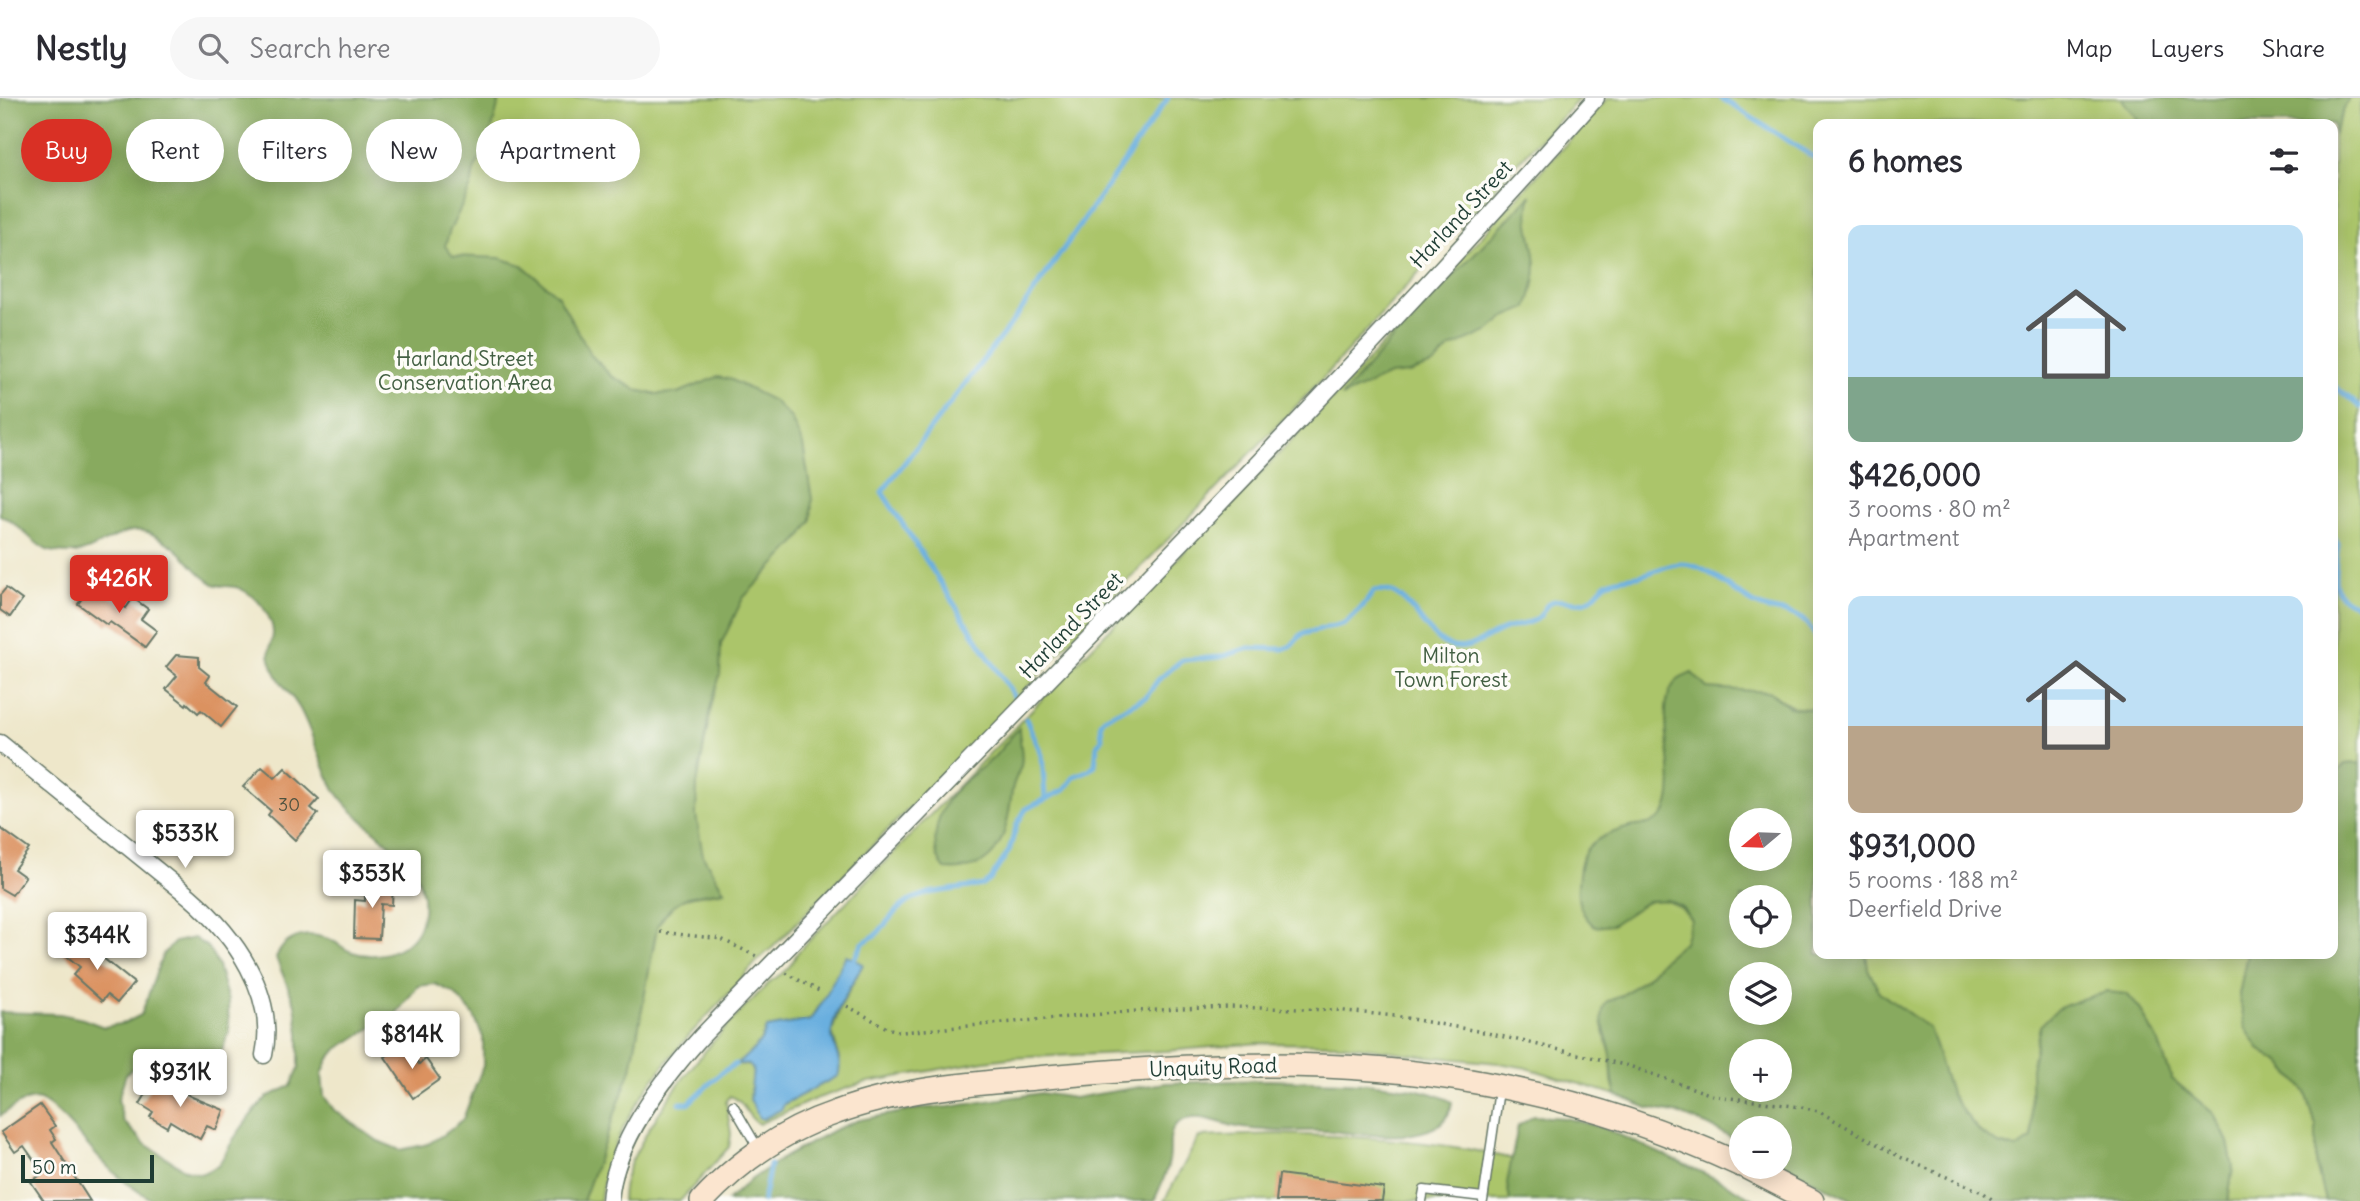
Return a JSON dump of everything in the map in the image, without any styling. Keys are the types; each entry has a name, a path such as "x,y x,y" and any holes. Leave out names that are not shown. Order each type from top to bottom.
{"main road":[{"name":"Unquity Road","path":"702,1201 734,1170 760,1150 803,1126 868,1102 949,1088 1068,1075 1195,1066 1336,1066 1423,1074 1500,1086 1612,1115 1729,1160"},
{"name":"Unquity Road","path":"1768,1179 1805,1199"}],"street":[{"name":"Harland Street","path":"610,1201 613,1182 624,1150 662,1085 696,1042 1332,384 1596,98"},
{"path":"0,743 190,897 216,922 238,950 261,997 267,1031 264,1055"}],"lane":[{"path":"1422,1201 1424,1189 1483,1199 1500,1086"},
{"path":"733,1105 760,1150"}],"path":[{"path":"660,932 722,939 821,992"}],"green space":[{"name":"Harland Street Conservation Area","path":"0,98 1580,98 1521,159 1326,375 1032,683 756,962 689,1036 668,1060 632,1112 617,1140 606,1170 600,1201 583,1201 631,1069 657,927 678,902 693,896 724,891 700,846 676,829 696,800 713,698 100,182 112,182 112,119 25,119"},
{"path":"0,98 500,98 495,119 476,119 476,166 471,187 445,246 453,256 500,258 522,265 558,296 591,355 611,376 637,390 654,394 678,393 717,377 730,379 774,401 791,418 803,445 812,499 811,521 801,537 743,598 721,644 720,675 710,709 697,784 696,815 703,856 724,891 685,898 670,908 657,927 631,1069 583,1201 154,1201 114,1172 64,1118 40,1100 24,1101 0,1116 0,1012 60,1014 104,1027 125,1023 141,1015 163,954 175,942 194,938 209,948 218,966 228,1001 229,1032 218,1060 206,1069 188,1069 158,1058 141,1061 126,1074 118,1099 123,1121 145,1144 186,1170 201,1174 218,1166 251,1115 267,1097 291,1086 299,1068 299,1033 295,1004 276,958 280,950 293,939 308,935 325,938 349,951 362,954 393,951 403,946 417,932 424,901 419,882 409,865 348,806 330,781 300,709 272,666 269,653 273,636 272,624 255,598 232,586 216,585 198,572 175,548 152,534 132,531 83,551 56,552 42,547 0,515","holes":["435,984 454,993 473,1014 483,1037 483,1066 463,1119 428,1144 400,1150 378,1141 334,1110 324,1096 322,1074 337,1049 395,1015 418,986"]},
{"name":"Milton Town Forest","path":"1608,98 2179,98 2203,119 1813,119 1813,708 1792,706 1771,692 1612,925 1642,905 1662,900 1682,909 1692,920 1684,942 1646,978 1621,996 1606,1002 1604,1032 1611,1055 1612,1081 1616,1095 1527,1068 1341,1044 1259,1043 1166,1051 1009,1058 863,1083 815,1099 759,1124 739,1101 730,1096 726,1102 731,1134 729,1147 680,1201 622,1201 627,1173 634,1156 675,1089 720,1034 771,981 787,970 797,953 1350,380","holes":["863,964 840,1008 832,1032 839,1056 838,1076 784,1104 782,1109 763,1119 750,1099 752,1066 737,1064 758,1044 766,1028 810,1020 824,999"]},
{"path":"2121,98 2349,98 2338,123 2338,119 2137,119"},
{"path":"2315,98 2360,98 2360,763 2345,764 2338,772 2338,119 2305,119"},
{"path":"1531,195 1528,214 1536,271 1527,308 1505,317 1487,332 1450,348 1433,365 1409,373 1389,375 1341,397 1393,338"},
{"path":"1692,673 1707,688 1770,692 1789,707 1813,708 1813,959 1867,959 1868,969 1879,992 1929,1028 1950,1093 1981,1133 1999,1144 2016,1149 2032,1139 2031,1068 2040,1026 2057,1009 2081,999 2108,992 2127,994 2140,1009 2159,1044 2172,1079 2214,1114 2228,1142 2233,1167 2228,1201 1854,1201 1792,1170 1792,1116 1729,1116 1729,1137 1680,1114 1648,1108 1616,1095 1610,1049 1602,1016 1606,1002 1621,996 1646,978 1684,942 1691,920 1682,907 1667,900 1648,901 1612,925 1595,927 1583,913 1579,903 1580,866 1585,852 1595,841 1619,830 1653,822 1665,813 1670,790 1666,719 1670,690 1678,680"},
{"path":"1019,728 1021,766 1013,788 1003,836 997,848 989,858 978,865 963,869 945,869 935,843 944,806 959,786 994,757"},
{"path":"2360,763 2360,1201 2325,1201 2316,1165 2316,1126 2306,1092 2281,1063 2259,1049 2245,1027 2239,995 2246,959 2338,959 2338,772 2345,764"},
{"path":"1867,959 2246,959 2239,995 2259,1049 2281,1063 2306,1092 2316,1126 2316,1165 2325,1201 2228,1201 2233,1167 2228,1142 2214,1114 2172,1079 2159,1044 2140,1009 2108,992 2057,1009 2033,1109 2032,1139 2016,1149 1999,1144 1981,1133 1950,1093 1929,1028 1879,992 1868,969"},
{"path":"1269,1080 1390,1085 1414,1089 1452,1102 1446,1117 1435,1127 1418,1133 1399,1135 1272,1131 1241,1128 1204,1118 1189,1118 1176,1125 1171,1133 1168,1166 1154,1201 727,1201 749,1181 781,1159 834,1130 859,1120 924,1108 949,1107 1041,1093 1074,1098 1164,1083"},
{"path":"1534,1116 1566,1118 1604,1128 1721,1181 1757,1201 1510,1201 1507,1183 1518,1126"},
{"path":"1275,1134 1395,1140 1467,1149 1537,1165 1652,1201 1164,1201 1199,1137"}],"water":[{"path":"846,955 863,964 833,1023 832,1037 839,1064 838,1076 784,1104 782,1109 763,1119 759,1118 750,1099 753,1069 748,1064 736,1064 758,1044 766,1028 811,1020"}],"building":[{"path":"92,584 126,608 133,598 148,609 141,619 157,631 145,647 110,622 107,625 78,604"},
{"path":"6,588 22,600 10,617 0,610 0,595"},
{"path":"176,655 199,657 199,667 210,676 206,682 237,707 221,727 201,710 198,713 166,689 177,676 166,667"},
{"path":"262,767 275,778 285,768 319,799 311,808 318,814 295,840 268,815 271,811 243,787"},
{"path":"0,828 29,849 14,869 25,877 12,895 0,888"},
{"path":"365,882 393,883 392,905 381,904 379,939 354,938 355,900 365,901"},
{"path":"77,937 134,983 117,1003 107,995 102,1001 73,975 80,967 63,953"},
{"path":"404,1043 419,1064 426,1059 440,1079 413,1098 385,1057"},
{"path":"157,1076 192,1097 224,1110 216,1130 207,1126 200,1139 170,1121 167,1127 150,1117 153,1112 140,1104"},
{"path":"40,1105 55,1126 50,1130 56,1139 52,1142 90,1201 44,1201 31,1182 43,1173 24,1146 15,1152 1,1132"},
{"path":"1279,1174 1384,1188 1382,1201 1276,1201"}],"waterway":[{"path":"1015,698 882,492 1017,316 1168,98"},
{"path":"1721,98 1813,157"},
{"path":"2338,389 2360,407"},
{"path":"851,965 863,943 877,934 897,910 912,899 929,893 983,885 990,880 1009,851 1017,824 1026,809 1064,790 1075,776 1095,765 1104,718 1146,697 1158,680 1182,660 1220,657 1249,648 1283,649 1291,646 1302,634 1346,623 1374,591 1389,591 1401,598 1441,642 1454,647 1469,646 1503,630 1535,620 1551,602 1583,602 1591,599 1604,585 1615,580 1672,565 1686,564 1710,573 1753,603 1796,616 1813,632"},
{"path":"2338,590 2349,602 2360,605"},
{"path":"1026,719 1042,755 1045,797"},
{"path":"680,1103 689,1103 722,1072 736,1064"},
{"path":"763,1201 770,1165"}]}
